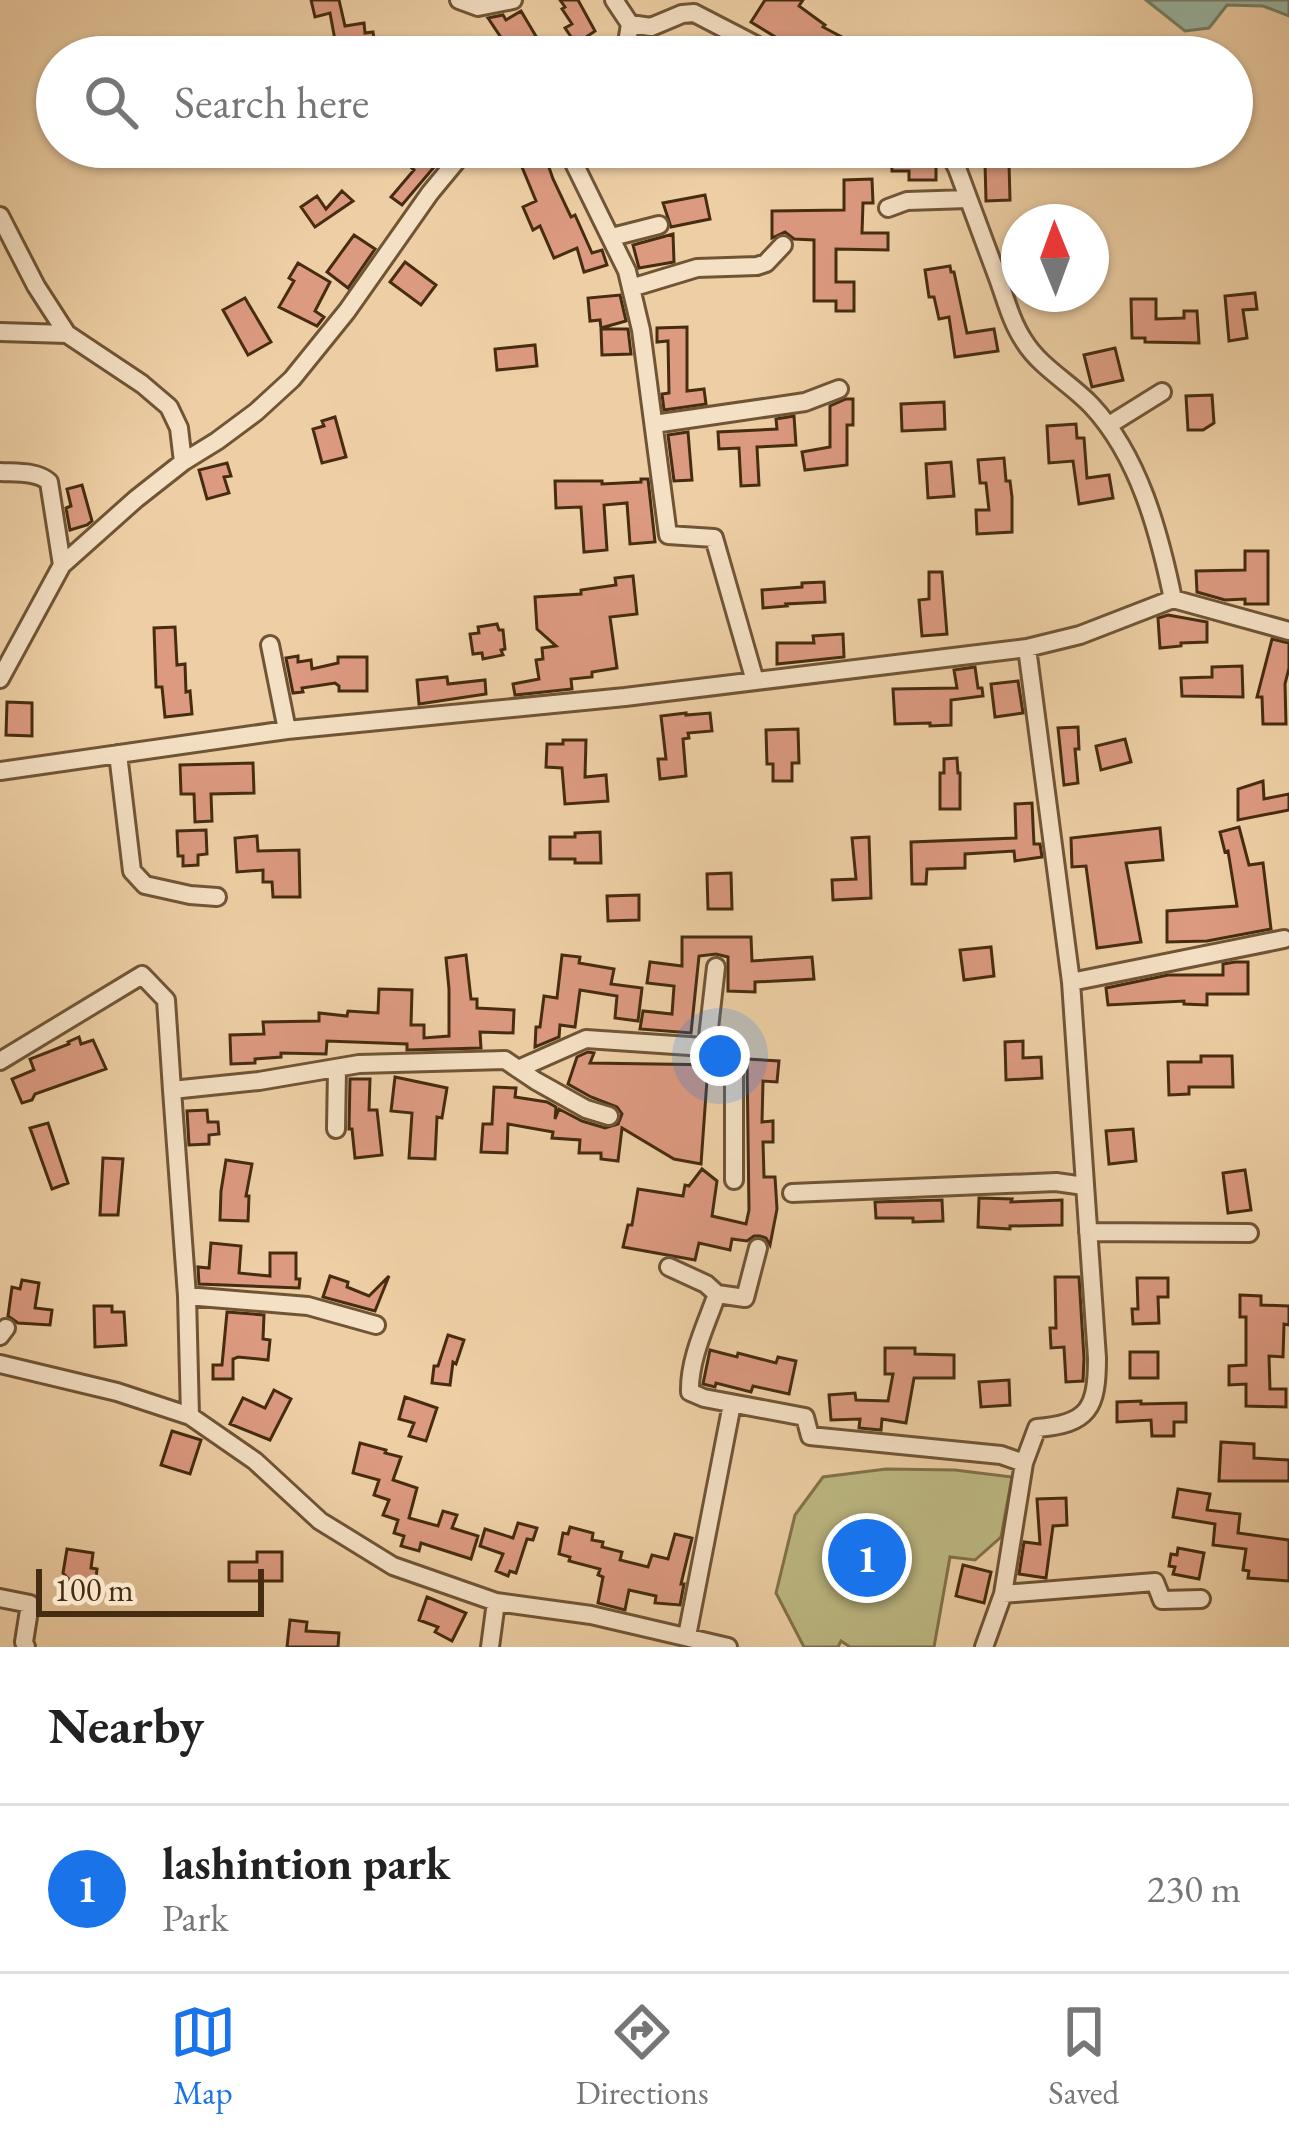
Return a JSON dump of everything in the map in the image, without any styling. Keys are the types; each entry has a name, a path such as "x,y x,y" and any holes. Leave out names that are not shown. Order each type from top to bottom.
{"street":[{"path":"459,0 478,7 513,0"},
{"path":"614,0 630,24 628,36"},
{"path":"630,24 651,27 694,14 737,36"},
{"path":"0,679 62,565 183,462 256,412 292,379 450,168"},
{"path":"576,168 627,271 641,330 668,535 714,538 754,681"},
{"path":"955,168 1025,343 1109,425 1141,486 1173,599"},
{"path":"888,208 908,201 968,199"},
{"path":"0,216 67,334 169,407 179,428 183,462"},
{"path":"611,237 658,225"},
{"path":"631,288 697,268 757,266 783,244"},
{"path":"0,332 67,334"},
{"path":"654,424 805,402 839,388"},
{"path":"1109,425 1162,392"},
{"path":"0,472 32,474 49,482 62,565"},
{"path":"0,771 287,730 625,697 1027,647 1080,635 1173,599 1289,631"},
{"path":"270,645 287,730"},
{"path":"985,1647 1003,1594 1024,1463 1037,1427 1064,1426 1084,1415 1097,1388 1070,982 1027,647"},
{"path":"118,754 132,871 145,885 217,897"},
{"path":"1070,982 1285,939"},
{"path":"707,1046 716,967"},
{"path":"0,1061 142,975 166,1000 187,1296 190,1416"},
{"path":"518,1069 586,1039 734,1048 734,1180"},
{"path":"172,1090 359,1064 505,1060 586,1109 609,1116"},
{"path":"335,1130 337,1069"},
{"path":"793,1193 1056,1182 1084,1186"},
{"path":"1088,1232 1249,1233"},
{"path":"669,1267 717,1294 745,1298 758,1249"},
{"path":"717,1294 699,1345 690,1392 805,1417 810,1436 1001,1455 1024,1463"},
{"path":"187,1296 308,1306 376,1325"},
{"path":"0,1364 117,1392 190,1416 255,1460 320,1521 393,1566 496,1602 591,1615 728,1647"},
{"path":"687,1636 732,1404"},
{"path":"1003,1594 1155,1582 1162,1600 1201,1599"},
{"path":"0,1598 30,1604 26,1647"},
{"path":"490,1647 496,1602"}],"shaded area":[{"path":"1146,0 1289,0 1289,16 1263,6 1227,5 1209,28 1185,31"},
{"path":"886,1469 1012,1477 1001,1537 975,1560 950,1557 934,1647 850,1647 841,1641 838,1647 804,1647 776,1593 795,1515 823,1477"}],"building":[{"path":"311,0 339,0 345,26 364,23 365,33 374,36 334,36 330,13 315,17"},
{"path":"560,0 578,0 595,31 570,36 565,28 572,24"},
{"path":"765,0 803,0 799,6 840,36 774,36 751,22"},
{"path":"521,11 536,36 500,36 488,18 503,15 506,20"},
{"path":"433,168 402,205 391,197 414,170"},
{"path":"522,168 549,168 592,253 602,250 607,265 584,272 577,248 554,258 540,226 533,230 523,207 536,201"},
{"path":"936,168 936,180 909,180 909,171 892,171"},
{"path":"985,168 1009,168 1010,200 986,201"},
{"path":"872,179 873,203 863,203 862,233 888,233 888,250 836,249 836,282 854,282 854,311 836,311 836,301 814,301 814,240 794,239 785,232 772,238 772,211 844,210 844,180"},
{"path":"342,191 353,201 315,227 301,207 317,196 326,209"},
{"path":"705,195 710,219 671,227 663,203"},
{"path":"673,234 674,262 639,268 633,245"},
{"path":"354,235 375,249 348,288 327,272"},
{"path":"405,262 436,285 421,305 390,282"},
{"path":"298,263 330,282 315,311 324,317 317,326 279,307"},
{"path":"950,266 967,333 994,329 998,351 955,357 949,317 939,319 925,270"},
{"path":"1255,293 1257,309 1243,310 1247,338 1229,341 1225,296"},
{"path":"620,295 626,321 601,328 600,320 590,321 588,298"},
{"path":"245,298 271,342 248,355 223,310"},
{"path":"1131,299 1156,299 1156,319 1184,318 1184,311 1197,311 1199,343 1132,338"},
{"path":"687,327 687,391 704,389 706,404 664,410 662,394 669,393 668,341 657,342 657,328"},
{"path":"601,329 628,329 631,354 602,355"},
{"path":"535,345 537,366 497,370 495,349"},
{"path":"1115,348 1123,380 1092,387 1084,355"},
{"path":"1212,395 1214,423 1203,430 1188,430 1186,396"},
{"path":"853,399 853,425 847,425 847,465 805,470 802,452 830,447 830,406"},
{"path":"944,402 945,429 902,431 901,404"},
{"path":"794,416 796,445 757,447 759,485 741,486 739,448 719,449 718,432 777,429 776,419"},
{"path":"335,417 346,457 322,463 313,429"},
{"path":"1076,424 1077,438 1084,438 1087,478 1109,475 1113,498 1079,504 1073,461 1049,463 1047,426"},
{"path":"688,432 692,480 674,481 668,435"},
{"path":"1004,458 1012,497 1012,532 977,534 976,510 989,510 978,460"},
{"path":"951,462 954,496 928,498 926,464"},
{"path":"227,463 231,476 224,477 229,493 207,499 199,470"},
{"path":"648,479 655,542 630,544 627,503 604,505 607,550 584,552 581,507 556,508 555,481 602,484"},
{"path":"82,485 92,521 70,530 67,489"},
{"path":"1245,551 1268,551 1268,604 1245,604 1245,599 1225,600 1197,592 1196,571 1245,570"},
{"path":"929,572 942,572 947,634 922,636 919,600 929,599"},
{"path":"633,576 637,614 610,617 617,668 571,679 572,689 515,695 513,684 539,679 536,660 543,659 542,648 556,646 537,629 535,597 581,594 581,590 616,585 615,578"},
{"path":"824,582 825,602 763,608 762,590"},
{"path":"1168,615 1207,622 1207,642 1160,648 1158,618"},
{"path":"497,624 503,630 503,655 483,659 482,653 473,654 470,634 479,633 478,627"},
{"path":"175,627 177,665 185,664 192,714 165,717 162,687 156,687 154,628"},
{"path":"843,634 844,657 777,664 777,643 814,643 813,636"},
{"path":"1272,639 1289,643 1286,724 1263,724 1262,697 1257,697"},
{"path":"298,656 298,662 311,660 312,669 338,663 338,657 367,657 367,691 339,691 335,683 293,693 286,658"},
{"path":"1242,666 1243,697 1182,696 1181,678 1212,677 1212,667"},
{"path":"975,667 983,696 951,700 951,725 895,724 893,689 957,688 954,670"},
{"path":"447,677 448,684 485,680 486,694 419,704 417,680"},
{"path":"1018,681 1023,713 995,717 991,684"},
{"path":"7,702 32,703 32,736 6,735"},
{"path":"710,713 712,731 688,733 689,738 683,739 686,776 660,779 658,759 666,759 661,716"},
{"path":"1078,727 1078,783 1064,785 1058,728"},
{"path":"798,729 799,763 792,763 792,781 773,781 773,764 767,764 766,730"},
{"path":"1125,739 1131,762 1101,770 1096,746"},
{"path":"563,740 586,740 585,777 606,775 608,801 565,804 562,768 546,767 547,744 563,744"},
{"path":"957,758 960,809 940,809 944,759"},
{"path":"253,763 254,793 211,794 212,821 195,822 194,794 181,794 180,765"},
{"path":"1263,781 1264,799 1289,794 1289,810 1238,820 1238,789"},
{"path":"1032,803 1034,844 1040,844 1042,857 1015,861 1014,851 965,854 965,868 927,869 926,884 912,884 911,842 1016,838 1015,804"},
{"path":"1239,827 1249,865 1263,863 1271,929 1207,941 1167,942 1167,911 1237,906 1220,832"},
{"path":"1160,828 1163,860 1126,863 1141,942 1097,948 1086,866 1072,867 1071,838"},
{"path":"206,830 207,854 198,855 198,865 183,866 177,831"},
{"path":"600,832 601,863 550,859 550,837"},
{"path":"257,836 258,851 299,850 300,897 273,897 272,882 263,882 263,870 237,872 235,838"},
{"path":"869,837 871,898 833,900 832,880 856,879 852,838"},
{"path":"731,873 732,909 708,909 707,874"},
{"path":"639,895 639,920 608,921 607,896"},
{"path":"682,937 751,937 752,961 812,957 814,979 755,982 755,992 728,991 728,957 699,956 691,1033 640,1029 643,1011 672,1014 674,986 647,983 650,962 682,966"},
{"path":"991,947 994,976 964,980 960,950"},
{"path":"466,955 471,999 477,999 477,1008 514,1010 513,1033 480,1032 481,1048 407,1050 407,1044 327,1041 326,1054 281,1053 281,1057 255,1059 255,1063 231,1064 230,1035 264,1034 263,1022 319,1021 319,1013 378,1013 379,989 412,990 411,1025 424,1025 424,1038 449,1036 446,958"},
{"path":"562,955 614,969 611,984 642,988 638,1021 615,1018 617,996 580,990 575,1027 560,1025 559,1037 535,1047 544,996 557,998"},
{"path":"1248,962 1248,994 1207,994 1207,1005 1184,1001 1108,1005 1106,988 1168,975 1223,975 1223,964"},
{"path":"79,1037 81,1044 93,1040 106,1069 22,1103 12,1079 34,1070 30,1059"},
{"path":"1023,1041 1023,1058 1041,1057 1042,1078 1006,1080 1005,1042"},
{"path":"594,1053 590,1063 721,1065 721,1080 707,1080 701,1164 674,1159 622,1128 618,1161 601,1159 601,1153 579,1153 580,1140 552,1138 553,1132 508,1124 507,1153 481,1152 483,1124 492,1124 494,1087 516,1088 515,1097 547,1102 556,1107 555,1119 559,1109 605,1128 618,1124 622,1114 617,1107 568,1084 577,1057"},
{"path":"1201,1056 1232,1056 1233,1087 1189,1087 1189,1094 1169,1095 1168,1062 1201,1062"},
{"path":"747,1059 779,1061 777,1082 763,1081 762,1122 773,1121 773,1142 763,1142 764,1177 775,1177 777,1209 770,1245 760,1236 732,1239 730,1250 699,1243 695,1260 623,1247 638,1189 683,1196 685,1185 702,1169 717,1181 712,1216 746,1224"},
{"path":"395,1077 447,1088 442,1118 437,1117 435,1159 409,1158 412,1113 391,1111"},
{"path":"350,1079 370,1079 369,1110 377,1110 382,1155 355,1158 349,1129"},
{"path":"207,1110 208,1122 218,1122 219,1134 209,1135 209,1144 189,1145 187,1111"},
{"path":"48,1123 68,1183 52,1189 30,1128"},
{"path":"1133,1129 1136,1161 1109,1164 1106,1131"},
{"path":"103,1158 123,1159 118,1215 100,1215"},
{"path":"226,1160 252,1164 246,1196 248,1221 220,1220"},
{"path":"1245,1170 1251,1210 1228,1213 1223,1173"},
{"path":"979,1198 1062,1200 1062,1225 978,1227"},
{"path":"942,1200 943,1221 876,1218 875,1202"},
{"path":"211,1243 241,1246 239,1273 270,1276 270,1253 296,1253 299,1288 199,1284 198,1267 209,1268"},
{"path":"330,1276 369,1296 389,1276 375,1311 323,1297"},
{"path":"1055,1277 1079,1277 1083,1381 1066,1382 1064,1347 1051,1348 1050,1328 1056,1328"},
{"path":"1137,1278 1168,1278 1168,1297 1158,1297 1159,1323 1133,1324 1132,1309 1138,1309"},
{"path":"22,1280 39,1283 35,1308 52,1310 50,1325 18,1323 8,1316 12,1287 20,1289"},
{"path":"1240,1295 1261,1296 1261,1305 1289,1306 1283,1357 1269,1356 1270,1389 1286,1389 1286,1407 1246,1406 1246,1384 1229,1385 1229,1366 1246,1365 1246,1317 1240,1317"},
{"path":"94,1306 124,1312 126,1345 95,1347"},
{"path":"227,1312 264,1315 263,1339 270,1340 268,1360 238,1357 233,1359 233,1379 213,1379 213,1365 222,1365"},
{"path":"448,1335 464,1340 456,1364 453,1362 450,1385 432,1383 434,1366 438,1366"},
{"path":"885,1348 954,1355 954,1378 914,1378 906,1423 882,1419 881,1430 859,1428 860,1419 831,1420 829,1395 855,1393 856,1400 888,1401 893,1374 885,1374"},
{"path":"710,1350 776,1363 778,1357 796,1361 789,1394 753,1386 751,1392 703,1384"},
{"path":"1130,1352 1158,1352 1158,1378 1130,1378"},
{"path":"1009,1380 1010,1405 981,1407 979,1382"},
{"path":"274,1390 291,1399 270,1440 230,1424 243,1398 265,1408"},
{"path":"405,1397 437,1408 426,1441 409,1436 414,1423 399,1419"},
{"path":"1117,1402 1186,1403 1186,1422 1174,1422 1174,1436 1152,1436 1151,1420 1117,1422"},
{"path":"172,1431 201,1440 190,1474 161,1465"},
{"path":"1221,1442 1254,1444 1254,1458 1289,1460 1289,1481 1219,1481"},
{"path":"360,1443 401,1457 393,1480 417,1488 409,1518 438,1526 443,1511 457,1515 452,1528 478,1536 471,1559 421,1543 419,1551 401,1546 404,1536 394,1533 398,1520 383,1515 389,1500 374,1495 379,1480 353,1473"},
{"path":"1178,1489 1210,1494 1207,1510 1240,1514 1238,1533 1289,1540 1289,1581 1248,1578 1249,1571 1243,1570 1246,1549 1213,1545 1215,1524 1173,1517"},
{"path":"1066,1498 1067,1525 1053,1526 1046,1578 1019,1574 1024,1542 1040,1544 1037,1499"},
{"path":"518,1523 537,1528 533,1540 527,1539 516,1573 510,1571 508,1576 496,1571 503,1554 480,1546 485,1529 513,1538"},
{"path":"570,1527 593,1533 592,1540 603,1542 602,1547 622,1552 620,1560 648,1567 652,1555 668,1559 675,1534 692,1538 680,1605 655,1603 656,1596 629,1590 625,1610 598,1603 600,1569 559,1554 563,1533 568,1534"},
{"path":"1178,1548 1204,1553 1199,1579 1173,1574 1171,1554 1177,1555"},
{"path":"67,1549 93,1553 95,1586 73,1584 63,1573"},
{"path":"257,1552 282,1552 282,1581 229,1581 229,1562 257,1562"},
{"path":"963,1565 991,1572 984,1603 956,1596"},
{"path":"427,1597 466,1613 452,1641 435,1632 438,1627 419,1620"},
{"path":"290,1620 307,1622 306,1631 339,1633 338,1647 287,1647"}],"place":[{"name":"lashintion park","path":"867,1558"}]}
